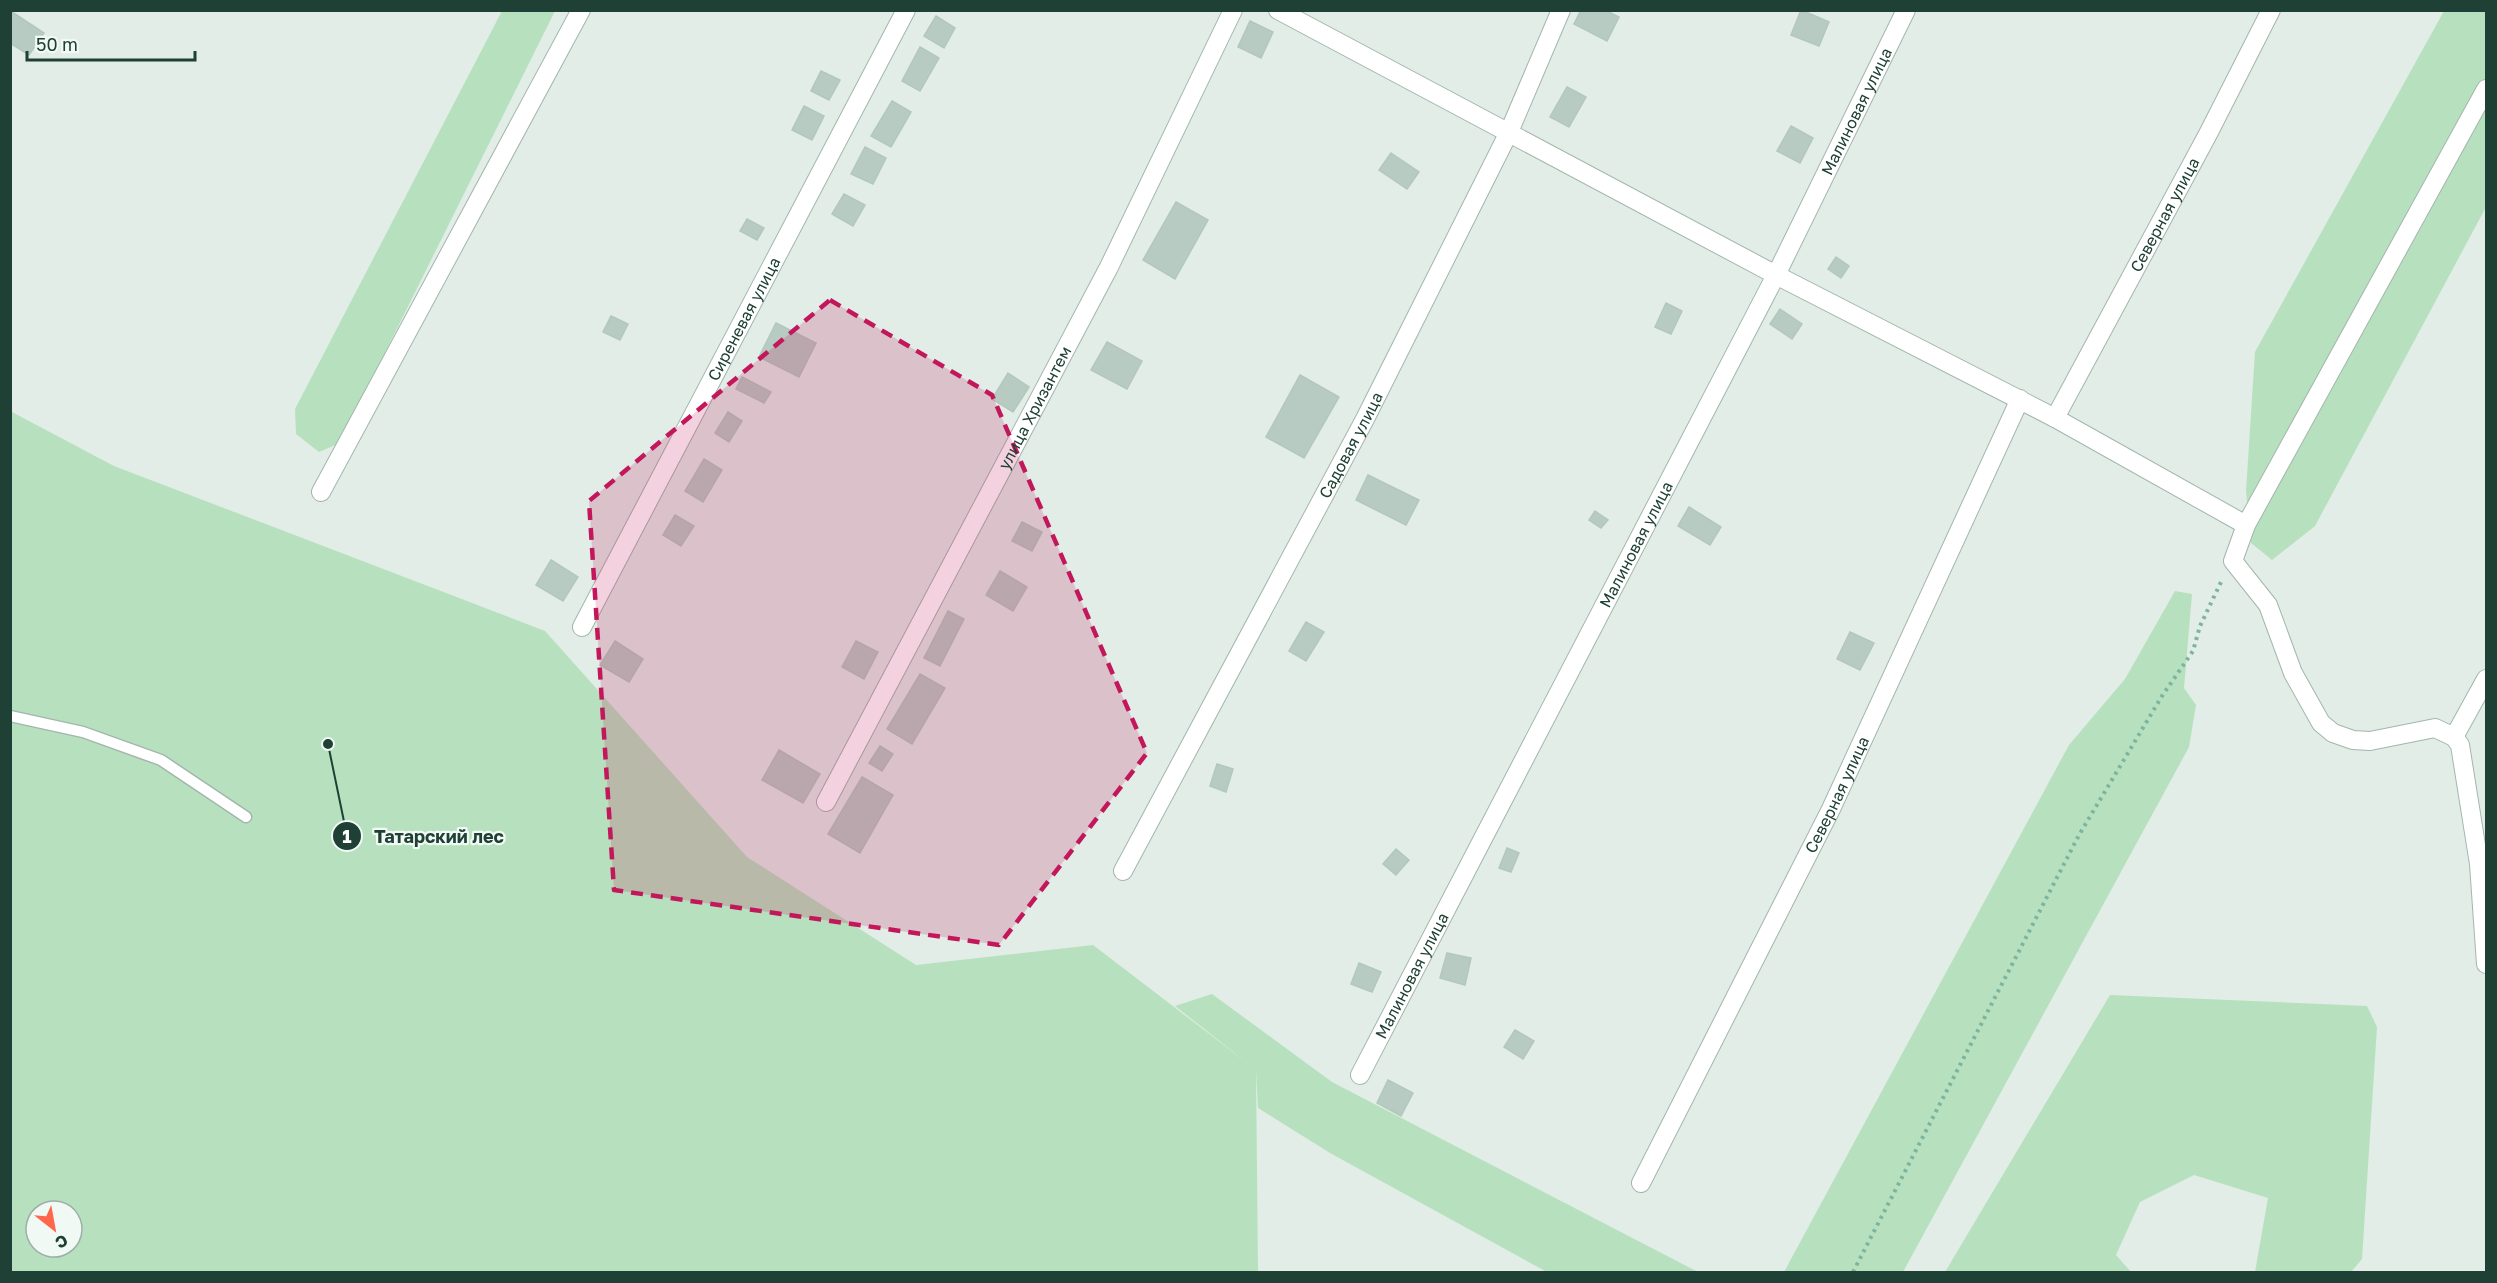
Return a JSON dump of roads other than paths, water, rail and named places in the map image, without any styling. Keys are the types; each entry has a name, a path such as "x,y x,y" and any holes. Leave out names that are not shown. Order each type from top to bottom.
{"street":[{"path":"321,492 580,10"},
{"name":"Сиреневая улица","path":"582,627 906,10"},
{"name":"улица Хризантем","path":"826,802 1109,267 1233,10"},
{"path":"1278,10 1776,275 2020,399 2246,525"},
{"name":"Садовая улица","path":"1123,871 1365,419 1509,132 1561,10"},
{"name":"Малиновая улица","path":"1360,1075 1776,275 1906,10"},
{"name":"Северная улица","path":"2055,418 2208,134 2271,10"},
{"path":"2487,89 2246,525 2233,561 2268,605 2292,673 2321,723 2333,733 2353,740 2370,741 2435,728 2454,737 2460,745 2483,863 2487,964"},
{"name":"Северная улица","path":"1641,1183 1831,809 2020,399"},
{"path":"2454,737 2487,679"}],"lane":[{"path":"10,716 83,732 162,760 246,817"}],"place":[{"name":"Татарский лес","path":"328,744"}]}
